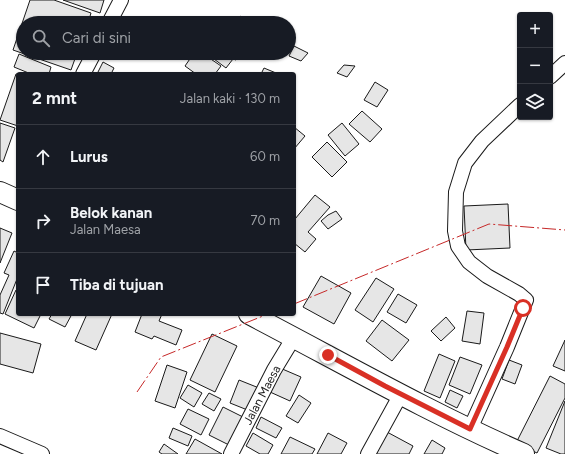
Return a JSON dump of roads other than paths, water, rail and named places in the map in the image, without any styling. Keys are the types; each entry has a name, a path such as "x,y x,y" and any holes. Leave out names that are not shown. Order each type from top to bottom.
{"street":[{"path":"113,16 121,0"},
{"path":"84,72 90,60"},
{"path":"553,74 565,63"},
{"path":"470,429 507,347 526,300 514,290 487,276 469,262 458,246 455,231 456,192 465,163 482,141 517,109"},
{"path":"254,316 401,394 470,429 524,454"},
{"name":"Jalan Maesa","path":"236,453 274,370 294,337"},
{"path":"368,454 401,394"},
{"path":"0,436 42,454"}]}
